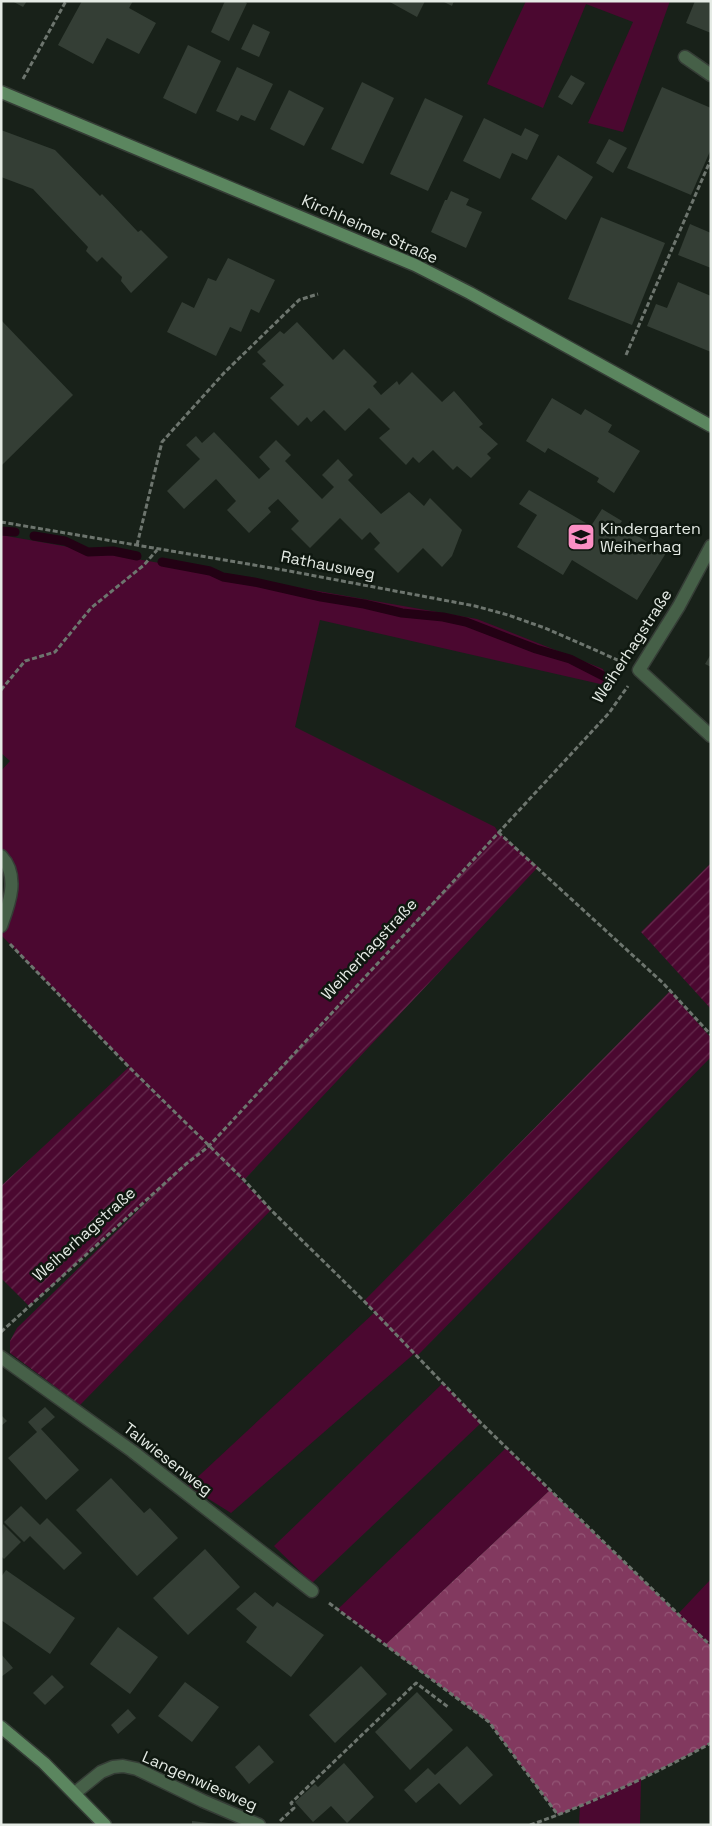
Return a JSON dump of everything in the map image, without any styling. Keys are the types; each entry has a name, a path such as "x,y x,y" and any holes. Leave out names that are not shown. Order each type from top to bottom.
{"main road":[{"name":"Kirchheimer Straße","path":"1,92 415,265 470,293 711,426"},
{"path":"1,1727 44,1762 105,1825"}],"street":[{"path":"685,57 711,75"},
{"name":"Weiherhagstraße","path":"640,670 711,546"},
{"path":"640,670 711,736"},
{"path":"1,856 6,861 11,876 11,898 1,926"},
{"name":"Talwiesenweg","path":"1,1356 132,1451 312,1591"},
{"name":"Langenwiesweg","path":"75,1793 101,1772 113,1767 123,1766 138,1769 203,1801 260,1825"}],"path":[{"path":"23,80 66,1"},
{"path":"626,356 711,159"},
{"path":"137,545 162,442 224,373 299,300 318,294"},
{"name":"Rathausweg","path":"1,522 289,571 475,606 545,628 640,670"},
{"path":"1,690 25,661 54,652 91,608 144,565 157,549"},
{"name":"Weiherhagstraße","path":"1,1332 186,1164 208,1147 609,712 640,670"},
{"path":"498,832 663,983 711,1035"},
{"path":"6,940 208,1147 375,1312 481,1423 711,1646"},
{"path":"312,1591 489,1722 558,1815"},
{"path":"275,1825 294,1808 291,1802 416,1683 448,1708"},
{"path":"530,1825 631,1784 711,1743"}],"shaded area":[{"path":"526,1 670,1 623,132 588,123 633,22 586,4 543,108 487,84"},
{"path":"1,535 477,619 603,669 609,686 320,620 295,727 495,827 498,832 208,1147 1,935 1,926 11,898 1,856 1,771 10,761 1,753"},
{"path":"498,832 538,867 244,1180 230,1168 271,1210 80,1405 10,1353 10,1341 17,1328 164,1185 29,1306 1,1278 1,1186 129,1067 207,1146 197,1156 208,1147"},
{"path":"711,863 711,1009 641,932"},
{"path":"670,991 711,1038 711,1057 417,1356 364,1301"},
{"path":"375,1312 415,1353 231,1513 188,1486"},
{"path":"443,1383 481,1423 312,1583 274,1546"},
{"path":"506,1448 550,1490 385,1645 338,1609"},
{"path":"711,1579 711,1645 678,1614"},
{"path":"641,1779 640,1825 579,1825 580,1805"}],"green space":[{"path":"550,1490 711,1646 711,1743 641,1779 558,1815 489,1722 385,1645"}],"building":[{"path":"12,1 27,1 23,7"},
{"path":"82,1 133,1 129,8 156,23 139,54 107,38 93,64 58,45"},
{"path":"225,1 243,1 247,3 229,41 211,32"},
{"path":"388,1 425,1 417,17"},
{"path":"442,1 454,1 452,6"},
{"path":"695,1 711,1 711,33 686,23"},
{"path":"253,24 270,32 259,57 241,49"},
{"path":"188,45 221,61 196,114 163,98"},
{"path":"237,67 273,84 255,121 241,115 238,121 216,111"},
{"path":"571,75 585,83 572,105 558,97"},
{"path":"362,82 394,98 363,164 331,149"},
{"path":"662,87 711,108 711,149 691,195 627,168"},
{"path":"289,90 324,108 304,146 270,129"},
{"path":"425,98 463,116 428,191 390,174"},
{"path":"484,118 521,136 525,128 539,135 527,160 512,153 500,179 463,161"},
{"path":"1,130 55,150 100,196 102,194 138,232 141,230 168,257 131,293 121,281 122,277 102,257 97,262 86,251 88,247 33,189 1,177"},
{"path":"609,139 627,148 613,173 596,163"},
{"path":"558,155 593,177 566,220 531,199"},
{"path":"451,191 469,199 466,205 482,212 466,248 431,232"},
{"path":"601,217 665,243 632,325 568,299"},
{"path":"690,224 711,233 711,268 678,255"},
{"path":"228,258 275,280 259,313 251,309 241,332 230,327 216,356 167,332 182,302 194,308 208,278 216,281"},
{"path":"678,282 711,296 711,352 647,326 656,304 667,308"},
{"path":"1,320 73,395 1,466"},
{"path":"297,322 333,360 344,349 377,382 373,386 381,395 397,381 399,385 412,372 442,402 454,391 483,424 479,427 498,444 487,454 491,458 471,478 457,466 453,470 433,450 419,463 413,457 406,465 379,438 390,429 369,408 345,431 324,410 311,422 307,417 298,426 270,398 284,385 262,364 266,361 257,352 280,331 284,334"},
{"path":"552,398 581,415 585,409 612,425 608,432 640,451 614,493 597,482 599,478 548,448 545,453 526,441"},
{"path":"214,432 259,479 270,469 259,457 276,440 291,455 285,461 322,499 334,487 322,475 338,459 353,475 348,480 381,514 409,492 424,506 430,498 462,530 452,556 442,567 423,548 398,573 374,549 380,543 370,532 362,540 340,518 310,548 291,529 299,521 278,499 268,508 271,512 249,533 227,510 236,501 216,479 184,509 167,491 200,459 186,445 196,436 202,443"},
{"name":"Kindergarten Weiherhag","path":"529,490 591,526 602,509 622,521 619,525 666,553 637,600 572,560 563,575 517,547 537,515 519,504"},
{"path":"711,654 711,667 705,664"},
{"path":"45,1407 55,1417 41,1429 79,1470 46,1500 8,1458 37,1432 28,1422"},
{"path":"1,1415 7,1421 1,1426"},
{"path":"111,1478 144,1513 150,1508 178,1538 137,1576 76,1510"},
{"path":"21,1506 40,1525 47,1518 82,1553 64,1570 30,1536 24,1542 4,1522"},
{"path":"3,1524 21,1542 4,1559 1,1556"},
{"path":"205,1549 240,1587 188,1635 153,1598"},
{"path":"6,1570 75,1618 50,1654 1,1620 1,1577"},
{"path":"255,1592 273,1607 277,1602 324,1635 291,1677 246,1642 257,1627 236,1609"},
{"path":"118,1627 158,1657 130,1694 90,1664"},
{"path":"1,1654 13,1668 1,1677"},
{"path":"361,1666 387,1694 335,1743 309,1715"},
{"path":"52,1675 64,1687 45,1705 33,1693"},
{"path":"185,1682 219,1707 192,1742 158,1716"},
{"path":"417,1692 453,1730 410,1770 375,1732"},
{"path":"128,1709 136,1718 118,1734 111,1725"},
{"path":"259,1745 274,1762 249,1784 235,1767"},
{"path":"467,1746 493,1775 460,1805 439,1783 416,1803 404,1790 428,1768 435,1775"},
{"path":"344,1763 374,1797 347,1823 331,1806 313,1822 295,1802 315,1784 318,1787"},
{"path":"192,1821 217,1824 217,1825 192,1825"}],"waterway":[{"path":"1,531 15,532"},
{"path":"34,536 65,541 88,552 113,551 137,556"},
{"path":"162,562 210,571 223,577 402,613 443,617 466,622 536,649 570,659 609,679"}],"place":[{"name":"Kindergarten Weiherhag","path":"581,537"}]}
